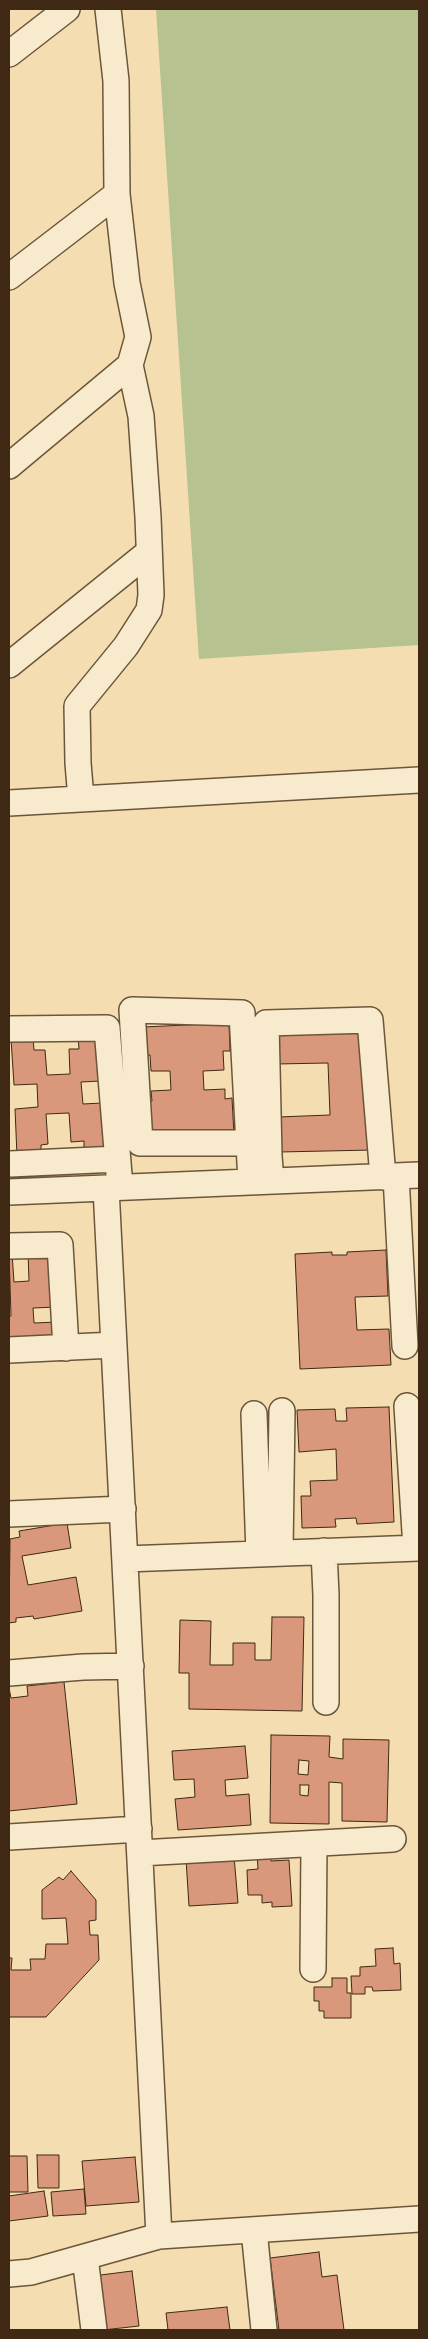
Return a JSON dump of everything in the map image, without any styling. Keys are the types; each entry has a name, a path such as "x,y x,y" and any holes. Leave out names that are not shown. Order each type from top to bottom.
{"street":[{"path":"9,54 67,9"},
{"path":"81,799 77,706 126,646 149,610 151,595 141,416 130,365 138,337 127,283 117,194 116,81 108,9"},
{"path":"9,276 117,194"},
{"path":"9,466 130,365"},
{"path":"9,665 149,552"},
{"path":"9,803 419,780"},
{"path":"248,1144 140,1143 132,1010 242,1013 248,1144 261,1182"},
{"path":"261,1182 268,1156 266,1022 370,1020 399,1176 405,1346"},
{"path":"9,1029 107,1028 117,1159 113,1187 114,1345 159,2236"},
{"path":"117,1159 9,1153 11,1192 399,1176"},
{"path":"9,1246 60,1245 66,1348"},
{"path":"9,1350 114,1345"},
{"path":"125,1559 418,1548 407,1406"},
{"path":"269,1554 282,1411"},
{"path":"254,1414 269,1554"},
{"path":"9,1514 123,1509"},
{"path":"324,1551 326,1702"},
{"path":"9,1673 83,1666 130,1666"},
{"path":"9,1837 314,1844 393,1839"},
{"path":"313,1969 314,1844"},
{"path":"9,2274 31,2272 159,2236 419,2219"},
{"path":"254,2230 264,2330"},
{"path":"85,2257 94,2330"}],"green space":[{"path":"156,9 419,9 419,645 199,659"}],"building":[{"path":"229,1023 230,1051 223,1051 224,1070 203,1071 204,1090 225,1089 225,1099 232,1098 234,1135 148,1138 146,1101 152,1101 151,1091 171,1090 170,1071 151,1071 150,1055 144,1055 143,1027"},
{"path":"369,1029 373,1150 279,1152 278,1117 330,1115 328,1063 276,1064 275,1031"},
{"path":"98,1035 101,1081 81,1082 83,1104 102,1103 104,1152 84,1152 84,1141 71,1142 69,1113 46,1114 48,1144 41,1145 41,1154 17,1156 15,1109 38,1107 37,1084 14,1085 11,1039 33,1038 34,1050 45,1050 47,1075 70,1074 69,1049 79,1049 78,1036"},
{"path":"386,1250 388,1296 355,1297 357,1330 389,1329 391,1365 300,1369 295,1254 332,1252 332,1255 347,1255 347,1252"},
{"path":"54,1251 56,1307 33,1308 34,1323 57,1322 58,1344 9,1346 9,1316 11,1316 9,1253 12,1253 14,1282 29,1281 28,1252"},
{"path":"389,1407 394,1522 357,1524 356,1518 335,1519 336,1527 302,1528 301,1496 311,1496 310,1481 337,1480 336,1449 299,1452 297,1410 335,1409 336,1421 347,1421 346,1408"},
{"path":"67,1523 71,1548 22,1556 28,1585 76,1577 82,1611 34,1619 33,1616 16,1618 16,1622 9,1623 10,1539 20,1537 19,1531"},
{"path":"272,1617 304,1617 302,1711 189,1709 189,1673 179,1673 180,1620 211,1621 210,1665 233,1665 233,1643 255,1643 255,1660 271,1660"},
{"path":"64,1682 77,1804 9,1811 9,1688 11,1698 28,1696 27,1686"},
{"path":"271,1735 330,1736 329,1757 343,1759 343,1739 389,1740 387,1822 342,1821 342,1783 329,1782 329,1824 270,1823","holes":["299,1760 309,1761 308,1775 298,1774","300,1785 309,1785 308,1796 300,1795"]},
{"path":"245,1746 248,1778 225,1780 226,1796 249,1794 251,1825 178,1830 175,1799 195,1797 194,1779 174,1780 172,1751"},
{"path":"270,1853 271,1861 289,1860 292,1906 272,1907 272,1902 262,1903 262,1895 248,1895 247,1870 258,1869 257,1854"},
{"path":"234,1856 238,1903 189,1906 186,1859"},
{"path":"71,1871 96,1900 96,1920 89,1921 90,1935 98,1935 99,1960 46,2017 9,2017 9,1958 12,1958 11,1970 31,1970 30,1959 45,1959 46,1944 68,1944 66,1918 42,1919 42,1890 59,1877 63,1880"},
{"path":"393,1948 394,1964 400,1963 401,1990 373,1991 372,1987 365,1987 365,1994 352,1994 351,1976 360,1976 360,1967 376,1966 375,1949"},
{"path":"332,1978 347,1978 347,1993 351,1993 351,2018 324,2018 324,2011 319,2011 319,2001 314,2001 314,1987 332,1987"},
{"path":"37,2155 59,2155 59,2188 38,2188"},
{"path":"9,2156 27,2156 28,2192 9,2192"},
{"path":"135,2157 139,2202 86,2206 82,2161"},
{"path":"84,2189 86,2214 53,2216 51,2192"},
{"path":"44,2191 48,2216 9,2221 9,2196"},
{"path":"319,2252 322,2277 337,2275 344,2330 279,2330 270,2258"},
{"path":"132,2271 139,2326 103,2330 93,2276"},
{"path":"227,2307 230,2330 168,2330 166,2313"}]}
